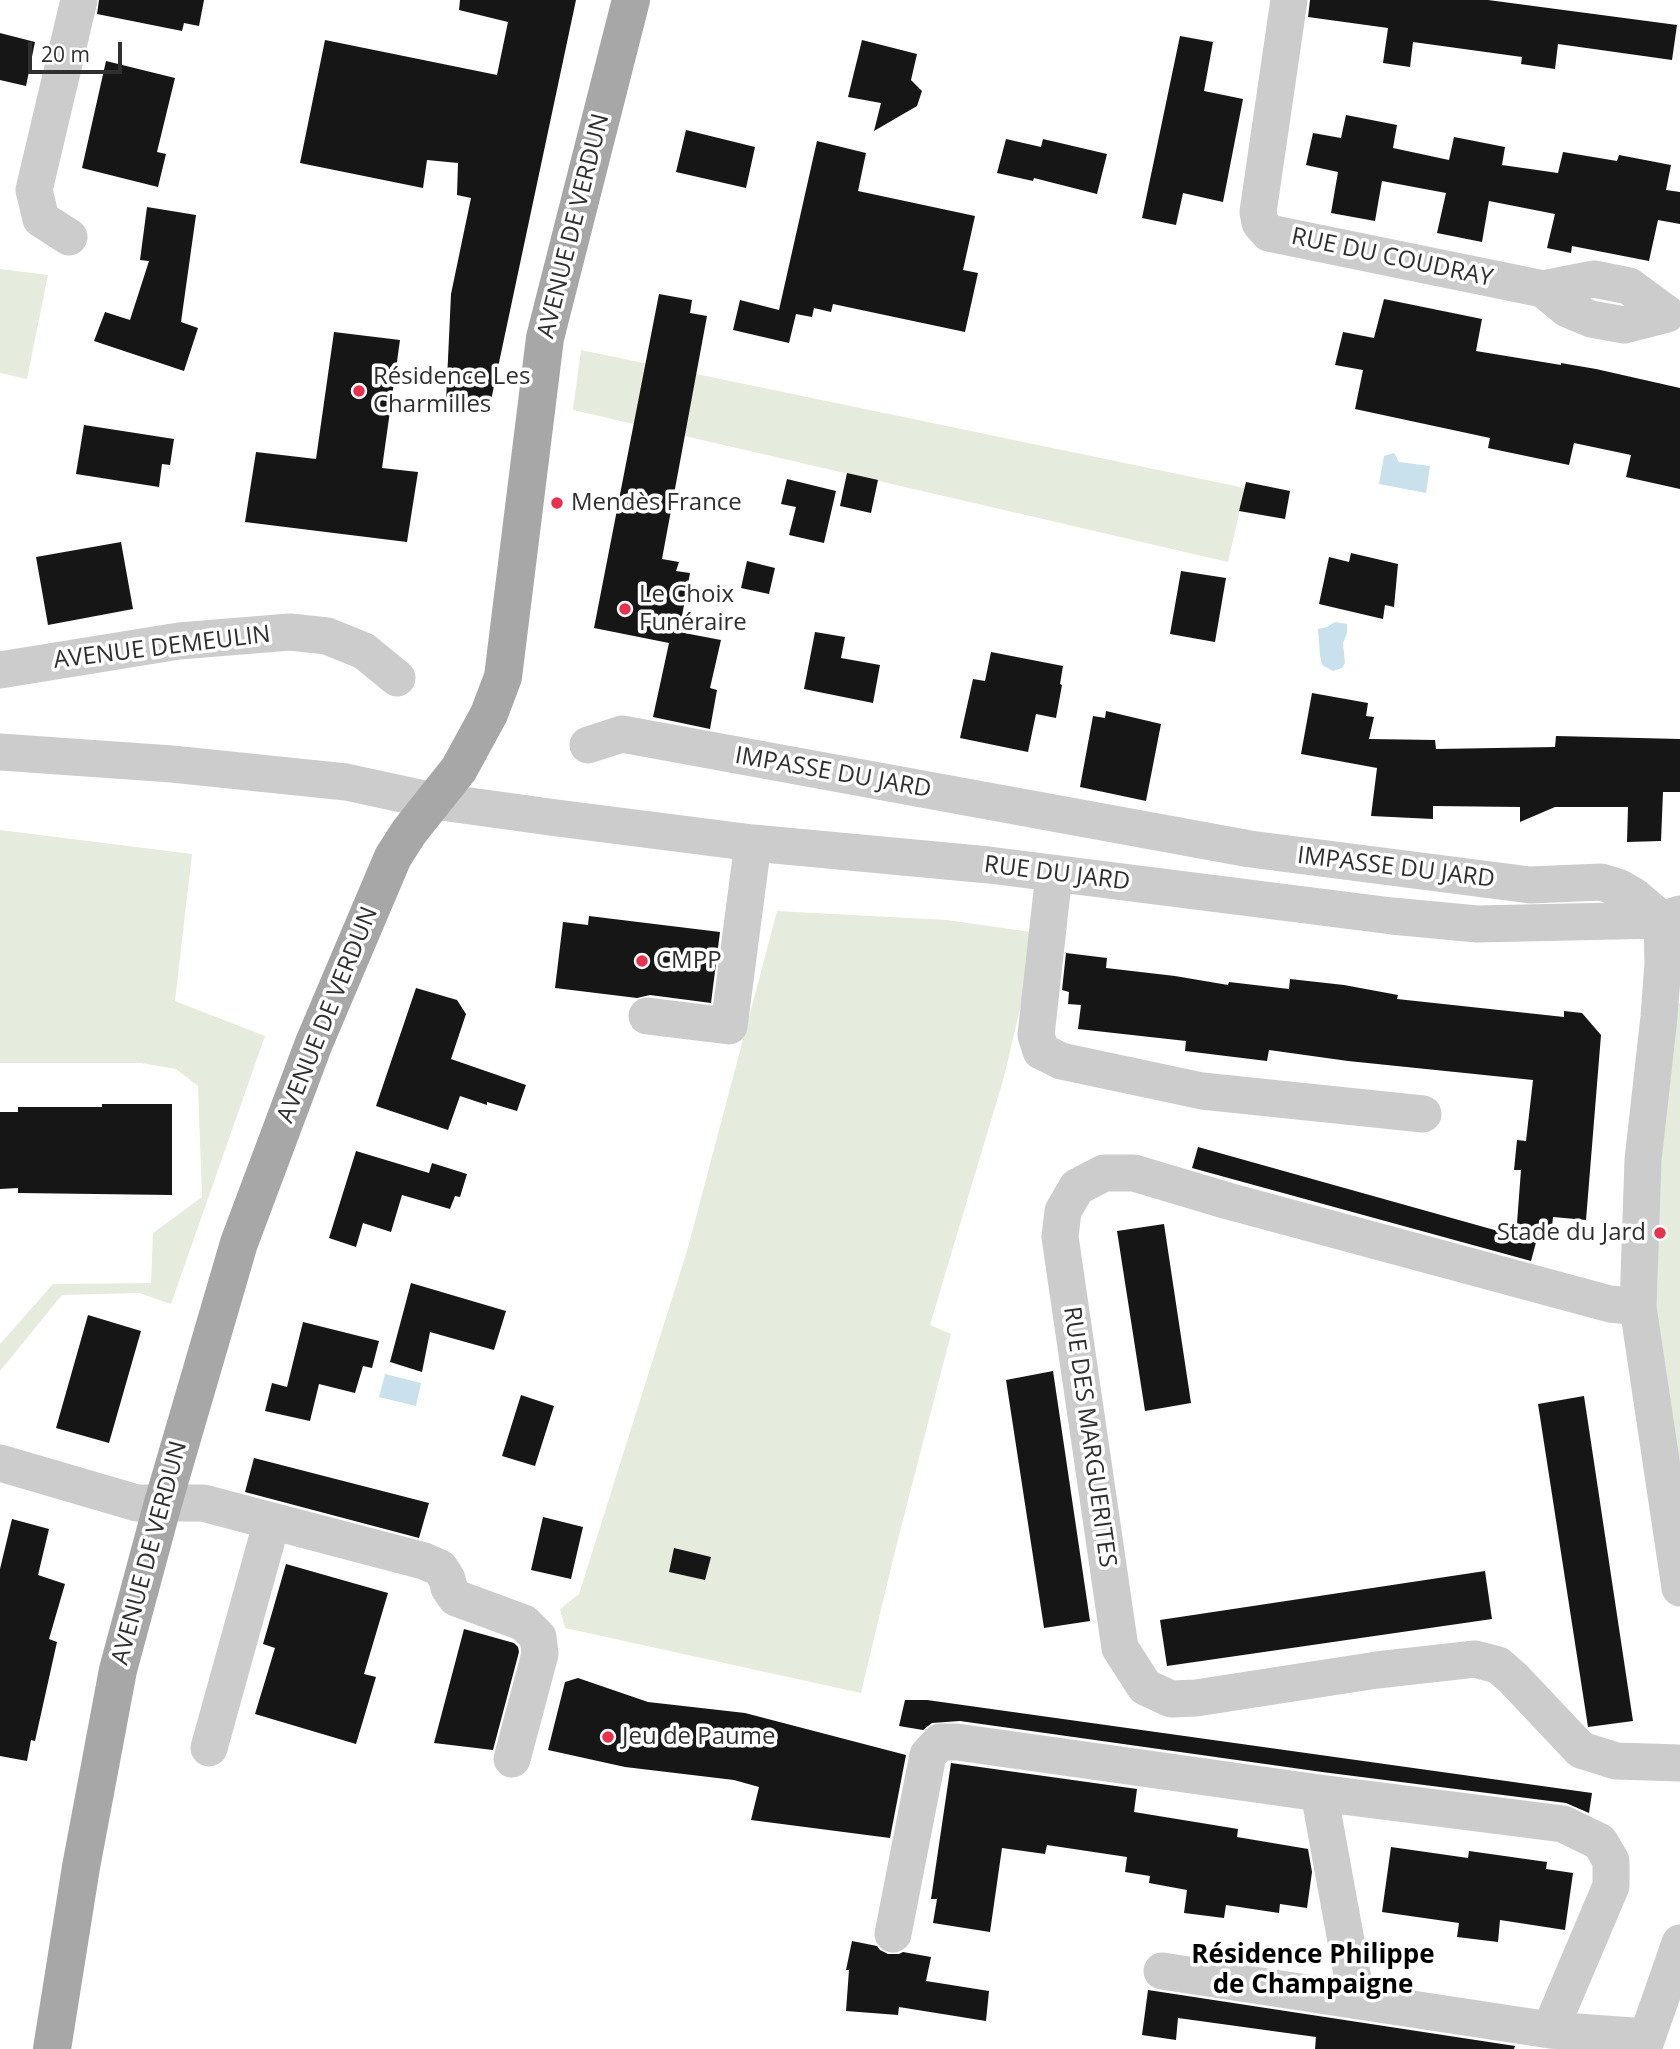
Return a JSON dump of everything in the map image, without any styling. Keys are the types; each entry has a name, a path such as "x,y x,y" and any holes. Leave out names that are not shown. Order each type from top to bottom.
{"main road":[{"name":"AVENUE DE VERDUN","path":"52,2049 81,1867 118,1670 163,1503 239,1243 314,1042 393,857 459,769 489,714 505,669 544,338 631,0"}],"street":[{"path":"69,237 41,219 34,190 79,0"},
{"name":"RUE DU COUDRAY","path":"1289,0 1258,212 1260,223 1269,233 1543,289 1567,309 1591,319 1624,326 1673,315"},
{"name":"AVENUE DEMEULIN","path":"0,670 179,641 290,632 327,636 364,651 397,678"},
{"name":"IMPASSE DU JARD","path":"588,745 622,734 1250,849 1530,885 1601,882 1620,888 1671,917"},
{"name":"RUE DU JARD","path":"0,752 172,764 346,782 489,809 753,844 989,865 1392,916 1477,924 1671,917"},
{"path":"1115,880 1121,826"},
{"path":"647,1016 729,1027 753,844"},
{"path":"1054,874 1036,1035 1041,1051 1060,1061 1202,1091 1423,1114"},
{"path":"1671,917 1663,964 1643,1160 1639,1307 1680,1588"},
{"name":"RUE DES MARGUERITES","path":"1639,1307 1610,1304 1134,1173 1104,1173 1077,1187 1063,1211 1060,1237 1120,1648 1145,1687 1171,1699 1196,1698 1377,1670 1475,1659 1497,1665 1513,1678 1581,1750 1616,1761 1680,1763"},
{"path":"0,1463 137,1503 204,1503 424,1561 440,1568 456,1598 524,1623 538,1637 540,1654 512,1759"},
{"path":"209,1748 272,1521"},
{"path":"893,1934 928,1755 940,1742 957,1742 1563,1824 1601,1842 1611,1861 1611,1886 1550,2030"},
{"path":"1319,1793 1357,2001"},
{"path":"1162,1971 1644,2043 1680,1943"}],"green space":[{"path":"0,269 48,275 27,379 0,373"},
{"path":"581,350 1245,488 1228,562 573,410"},
{"path":"0,830 192,854 175,1001 265,1036 171,1304 139,1293 62,1295 0,1371 0,1344 53,1284 151,1283 153,1233 202,1197 198,1086 176,1069 141,1063 0,1063"},
{"path":"777,911 947,920 1038,933 1004,1077 930,1325 951,1334 861,1693 565,1628 560,1609 579,1594 687,1251"},
{"name":"Stade du Jard","path":"1680,1003 1680,1588 1647,1372 1659,1017"}],"water":[{"path":"1394,453 1399,462 1430,466 1426,493 1379,484 1384,456"},
{"path":"1335,622 1347,624 1347,633 1343,643 1345,663 1342,668 1333,671 1322,665 1318,629"},
{"path":"385,1374 421,1383 416,1406 379,1397"}],"building":[{"path":"99,0 204,0 199,26 184,23 182,31 97,14"},
{"path":"460,0 576,0 490,405 446,402 451,294 471,198 457,195 458,163 427,160 423,188 300,163 325,40 497,75 508,22 459,10"},
{"path":"1310,0 1488,0 1677,25 1672,60 1558,44 1555,69 1521,64 1522,57 1413,42 1410,67 1383,63 1388,28 1308,17"},
{"path":"0,33 35,42 26,86 0,80"},
{"path":"1180,36 1213,42 1204,91 1243,99 1223,202 1183,193 1176,225 1142,218"},
{"path":"862,40 917,54 911,80 922,91 917,106 874,131 881,103 848,97"},
{"path":"106,61 175,78 157,152 166,154 158,187 82,168"},
{"path":"1346,115 1397,125 1393,148 1449,160 1454,137 1505,147 1502,165 1558,173 1563,152 1617,161 1619,155 1671,165 1666,190 1680,192 1680,224 1658,220 1649,261 1572,246 1571,253 1547,248 1555,214 1489,201 1482,242 1437,233 1446,193 1382,181 1375,221 1331,213 1338,172 1306,165 1313,133 1341,138"},
{"path":"686,130 755,147 746,188 676,172"},
{"path":"1006,139 1041,147 1043,139 1107,154 1097,194 1034,178 1033,181 997,173"},
{"path":"817,141 866,153 858,191 975,216 963,270 978,273 965,332 833,304 831,312 814,308 812,317 796,314 789,343 733,330 740,300 779,310"},
{"path":"147,207 196,215 181,322 198,328 184,371 94,341 105,312 130,320 149,261 140,260"},
{"path":"659,294 692,300 690,313 707,316 662,559 679,562 676,571 690,573 679,632 721,640 710,688 717,690 710,729 653,717 669,643 594,628"},
{"path":"1384,299 1482,319 1476,351 1596,369 1680,388 1680,489 1626,477 1631,455 1574,443 1569,465 1488,448 1490,438 1355,409 1363,370 1335,365 1343,332 1374,338"},
{"name":"Résidence Les Charmilles","path":"334,332 400,340 382,468 418,472 407,542 245,522 256,452 316,459"},
{"path":"84,425 174,439 170,465 162,464 159,487 76,474"},
{"path":"847,473 878,480 871,513 840,506"},
{"path":"787,479 836,491 824,543 789,535 796,507 781,504"},
{"path":"1246,482 1290,491 1285,519 1239,511"},
{"path":"121,542 133,609 48,625 36,557"},
{"path":"1351,553 1398,564 1394,607 1385,605 1383,619 1319,604 1329,557 1349,562"},
{"path":"747,561 775,568 769,594 741,588"},
{"path":"1181,571 1226,578 1215,642 1170,634"},
{"path":"815,632 845,637 841,658 880,665 873,703 804,689"},
{"path":"991,652 1063,666 1056,718 1036,714 1028,752 960,738 973,679 985,681"},
{"path":"1312,693 1368,703 1366,716 1374,717 1369,739 1435,740 1436,749 1555,747 1556,736 1680,739 1680,792 1663,792 1661,841 1627,842 1628,807 1555,807 1520,822 1520,807 1433,806 1433,819 1371,816 1377,768 1301,754"},
{"path":"1106,711 1161,724 1146,801 1080,787 1093,716 1105,718"},
{"name":"CMPP","path":"589,916 720,932 711,1003 650,995 637,998 555,988 563,922 588,925"},
{"path":"1066,953 1107,958 1106,968 1228,985 1229,982 1289,989 1290,979 1398,995 1397,999 1564,1017 1564,1011 1582,1013 1601,1035 1586,1220 1553,1217 1551,1238 1538,1235 1531,1261 1192,1168 1198,1147 1516,1236 1521,1170 1514,1170 1517,1140 1526,1141 1533,1080 1269,1050 1267,1061 1185,1051 1186,1041 1078,1029 1081,1005 1068,1004 1069,992 1062,990"},
{"path":"416,988 457,1000 466,1014 451,1059 526,1085 517,1111 460,1096 448,1130 376,1106"},
{"path":"102,1104 172,1104 172,1195 18,1193 18,1188 0,1189 0,1112 18,1112 18,1107 102,1107"},
{"path":"356,1151 429,1173 432,1163 467,1174 460,1197 455,1196 450,1209 402,1195 391,1232 363,1223 356,1247 329,1238"},
{"path":"1164,1224 1191,1403 1145,1411 1117,1231"},
{"path":"411,1283 506,1311 494,1350 430,1332 422,1372 390,1362"},
{"path":"88,1315 141,1331 109,1443 56,1428"},
{"path":"303,1322 379,1341 372,1368 363,1366 355,1393 319,1384 310,1421 265,1411 272,1383 287,1387"},
{"path":"1053,1371 1090,1621 1044,1628 1006,1380"},
{"path":"521,1395 554,1406 535,1466 502,1456"},
{"path":"1584,1396 1633,1721 1588,1727 1538,1404"},
{"path":"254,1458 429,1503 419,1538 245,1492"},
{"path":"543,1517 583,1527 571,1579 531,1570"},
{"path":"12,1519 49,1529 38,1575 65,1584 49,1639 57,1642 35,1741 31,1740 27,1761 0,1756 0,1569"},
{"path":"674,1548 711,1557 705,1580 669,1572"},
{"path":"286,1564 388,1593 364,1674 376,1677 356,1744 255,1714 275,1648 263,1644"},
{"path":"1485,1571 1492,1619 1167,1666 1160,1620"},
{"path":"464,1629 514,1643 518,1647 519,1652 493,1750 434,1743"},
{"path":"578,1678 648,1702 745,1713 906,1755 890,1838 751,1820 759,1787 734,1780 625,1767 548,1750 565,1682"},
{"path":"905,1700 927,1700 1592,1793 1589,1813 1566,1803 960,1721 932,1723 923,1730 899,1726"},
{"path":"951,1763 1137,1789 1134,1812 1238,1829 1237,1837 1308,1849 1312,1872 1307,1908 1280,1904 1279,1913 1226,1905 1224,1918 1184,1913 1187,1890 1149,1883 1150,1876 1125,1872 1127,1857 1047,1845 1045,1854 1002,1848 990,1932 933,1923 937,1899 931,1899"},
{"path":"1391,1847 1468,1858 1469,1851 1547,1862 1546,1869 1573,1873 1565,1930 1500,1920 1498,1942 1457,1937 1459,1923 1382,1912"},
{"path":"852,1941 877,1946 888,1954 903,1952 931,1957 926,1981 989,1991 986,2021 899,2007 898,2015 846,2011 849,1970 846,1970"},
{"path":"1148,1990 1515,2046 1514,2049 1315,2049 1316,2037 1178,2018 1176,2040 1142,2035"}],"place":[{"name":"Résidence Les Charmilles","path":"359,391"},
{"name":"Mendès France","path":"557,503"},
{"name":"Le Choix Funéraire","path":"625,609"},
{"name":"CMPP","path":"642,961"},
{"name":"Stade du Jard","path":"1660,1233"},
{"name":"Jeu de Paume","path":"608,1737"}],"district":[{"name":"Résidence Philippe de Champaigne","path":"1313,1971"}]}
